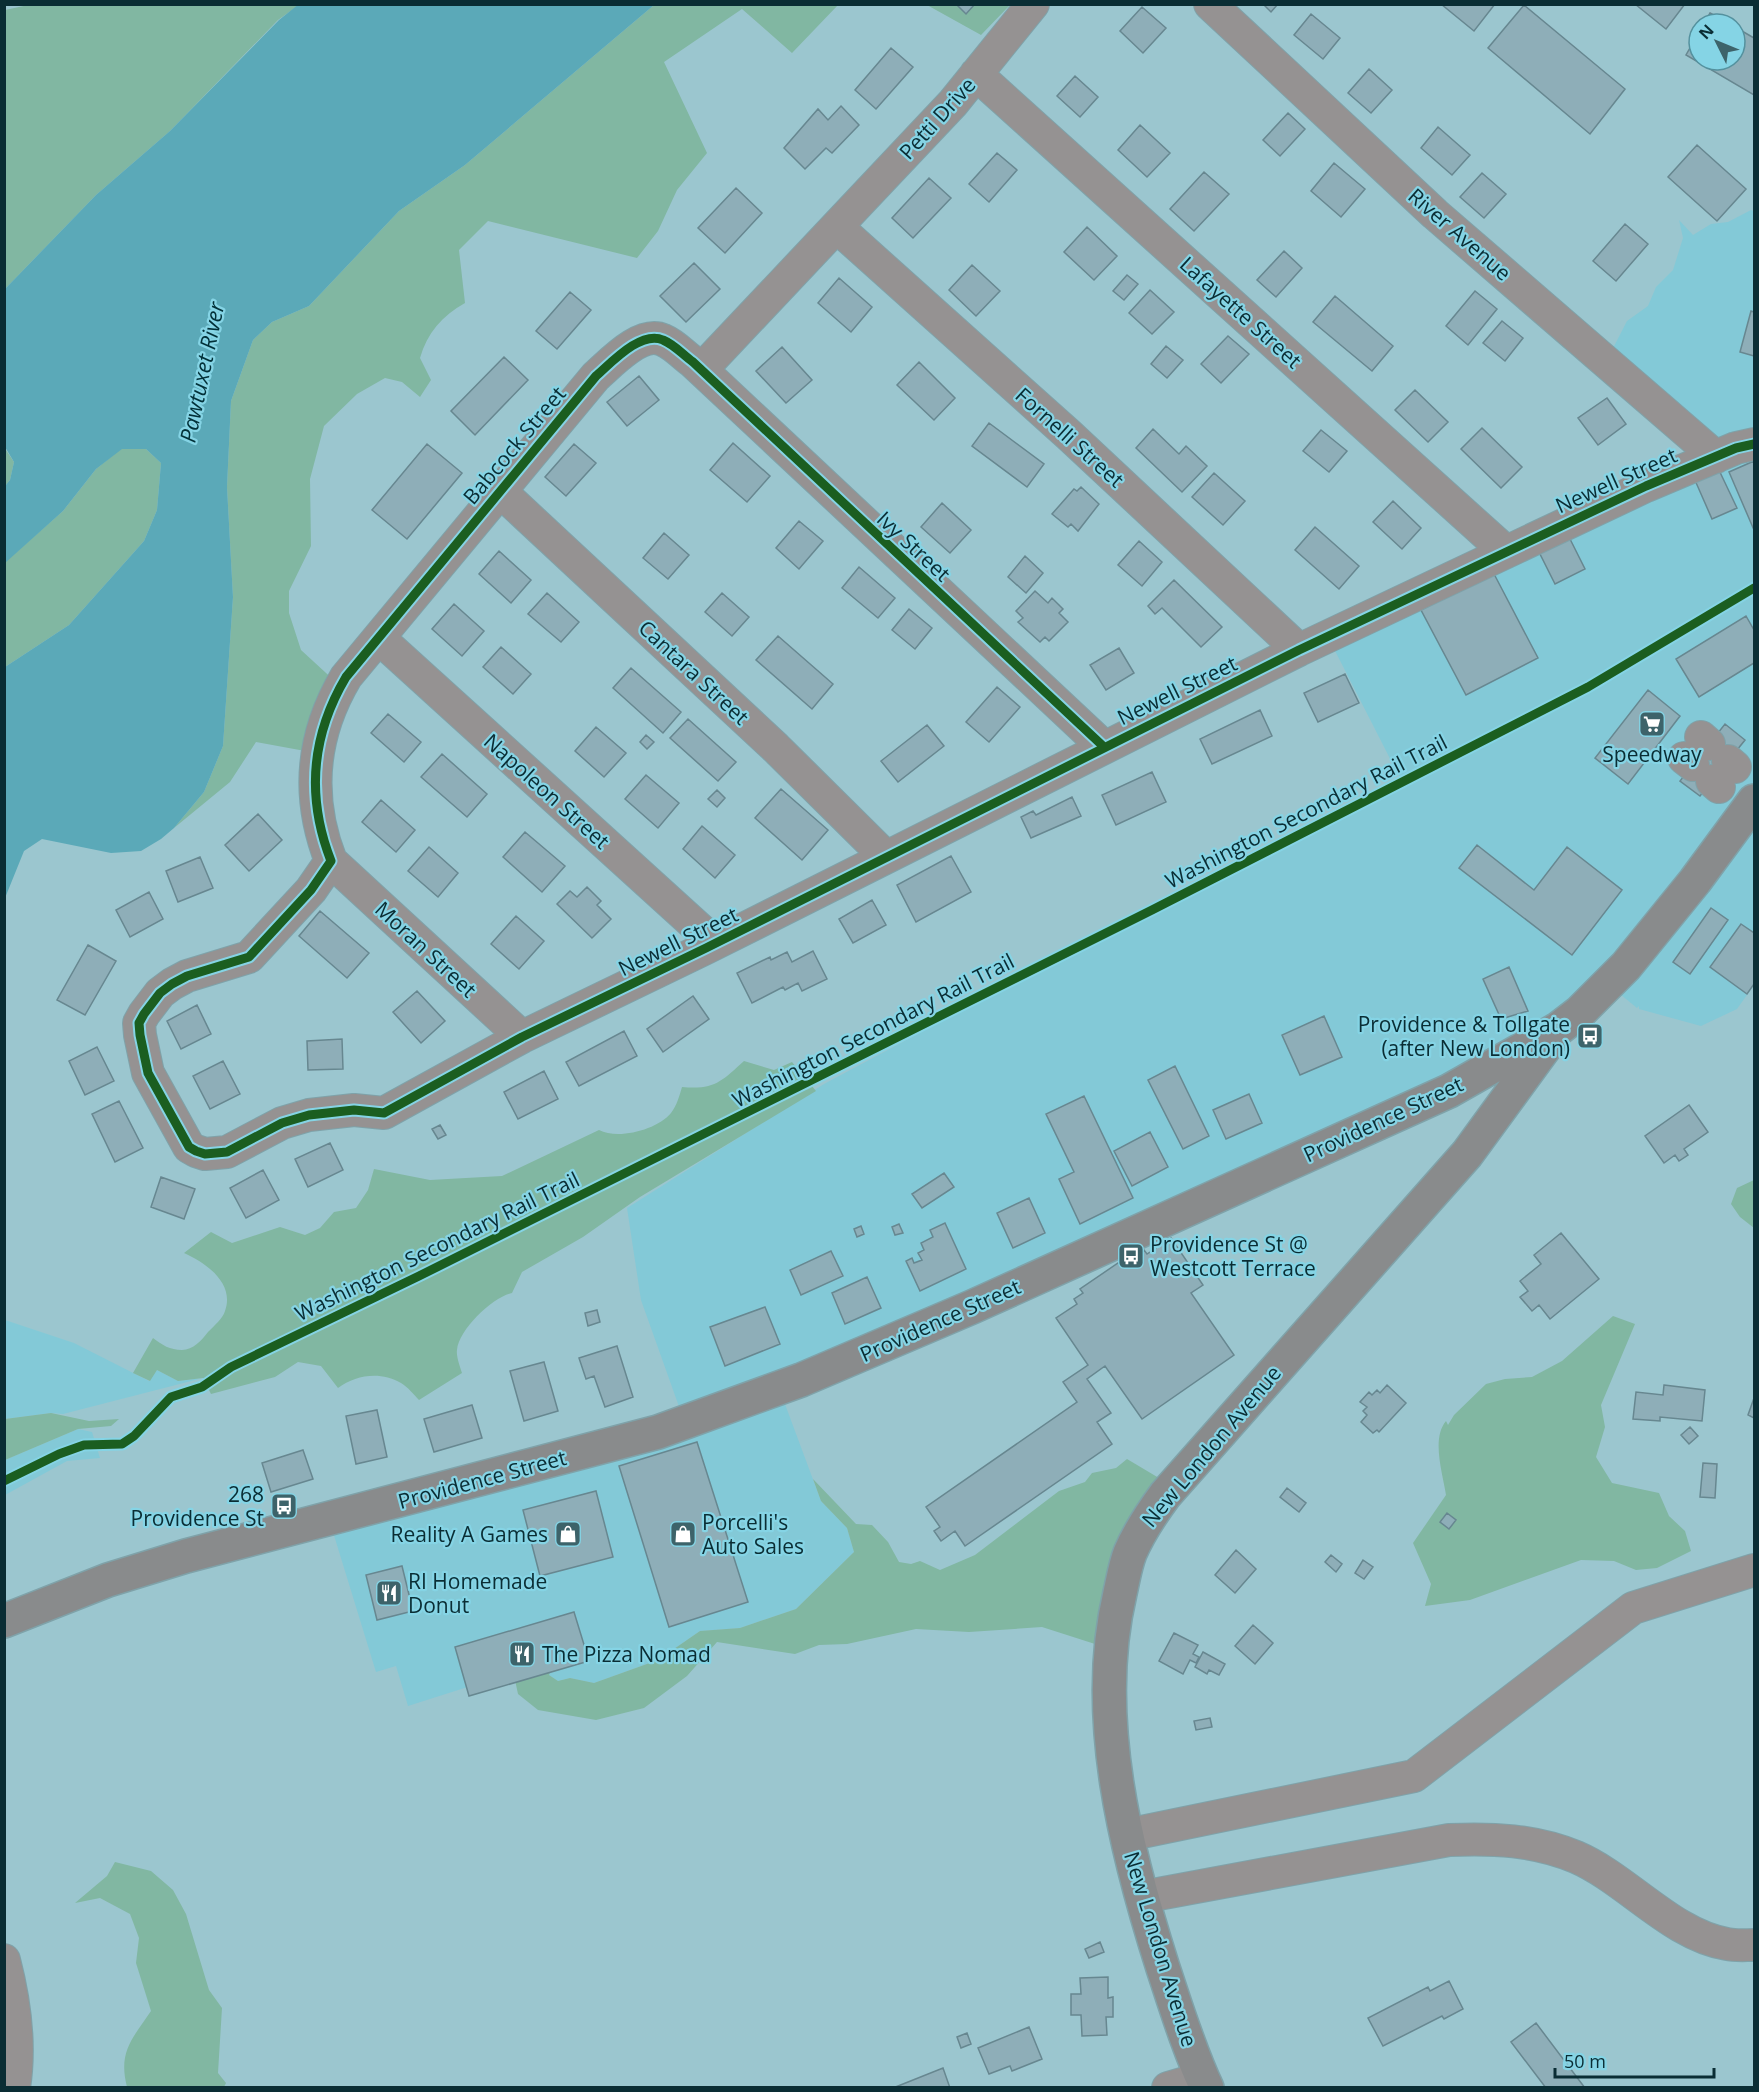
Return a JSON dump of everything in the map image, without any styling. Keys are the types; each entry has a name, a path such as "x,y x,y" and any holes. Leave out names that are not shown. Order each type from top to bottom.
{"main road":[{"name":"Providence Street","path":"4,1621 108,1580 175,1560 658,1432 801,1380 972,1307 1442,1094 1558,1029 1580,1012 1626,966 1695,881 1755,801"},
{"name":"New London Avenue","path":"1204,2083 1142,1897 1119,1801 1109,1695 1111,1652 1117,1606 1129,1556 1143,1525 1188,1468 1467,1154 1558,1029"}],"street":[{"name":"Petti Drive","path":"837,227 953,103 1033,4"},
{"name":"River Avenue","path":"1210,4 1434,214 1556,316 1716,457"},
{"name":"Lafayette Street","path":"976,74 1238,307 1505,551"},
{"path":"702,369 837,227"},
{"name":"Fornelli Street","path":"837,227 1069,435 1299,650"},
{"name":"Babcock Street","path":"380,639 500,490 596,376 627,349 656,337 675,347 702,369"},
{"name":"Ivy Street","path":"702,369 1104,747"},
{"name":"Newell Street","path":"331,861 311,890 249,957 171,984 160,993 139,1023 148,1073 189,1147 205,1154 227,1152 282,1123 319,1113 354,1110 384,1113 522,1037 715,943 1299,650 1646,486 1716,457 1755,444"},
{"name":"Cantara Street","path":"500,490 776,748 886,856"},
{"path":"331,861 319,826 314,796 323,725 346,677 380,639"},
{"name":"Napoleon Street","path":"380,639 715,943"},
{"name":"Moran Street","path":"331,861 522,1037"},
{"path":"1127,1835 1414,1776 1633,1608 1755,1570"},
{"path":"1142,1897 1449,1840 1491,1838 1535,1844 1577,1858 1692,1932 1726,1944 1755,1945"},
{"path":"4,1960 16,2018 17,2049 14,2088"},
{"path":"1168,2088 1204,2083"}],"shaded area":[{"path":"1751,210 1754,211 1754,985 1737,1009 1701,1026 1639,1009 1639,1006 1637,1008 1604,981 1560,1028 779,1388 821,1501 847,1528 854,1552 796,1609 740,1628 700,1631 658,1660 594,1683 570,1678 558,1681 549,1675 555,1659 408,1706 396,1666 376,1672 329,1519 682,1415 641,1300 627,1208 824,1084 944,1020 955,1008 968,1006 981,994 995,992 1030,968 1335,818 1405,788 1328,637 1703,460 1609,356 1627,321 1648,306 1656,287 1673,270 1683,238 1679,220 1693,235 1711,224 1728,222"},
{"path":"5,1320 74,1343 149,1381 157,1370 178,1381 203,1378 63,1414 51,1413 5,1419"},
{"path":"78,1429 92,1432 100,1458 67,1461 5,1495 5,1460"}],"green space":[{"path":"33,4 299,5 278,20 170,131 96,195 5,289 5,10"},
{"path":"654,5 838,5 792,53 742,9 664,62 707,153 677,190 658,231 637,258 488,221 459,250 465,303 436,326 423,349 420,358 431,380 420,397 402,382 385,378 357,394 324,426 310,479 311,546 289,591 289,613 301,650 338,684 316,753 256,742 230,782 174,828 204,792 223,746 233,597 227,487 231,401 253,340 272,322 309,306 399,211 465,165"},
{"path":"927,5 1010,5 981,35"},
{"path":"4,447 14,462 10,480 5,486"},
{"path":"122,448 146,449 161,463 157,510 144,541 69,625 5,667 4,563 63,511 96,469"},
{"path":"744,1061 774,1070 792,1062 816,1091 640,1197 583,1237 522,1272 512,1293 487,1307 464,1333 457,1352 462,1373 419,1400 404,1385 385,1377 368,1376 352,1380 338,1388 321,1366 298,1362 275,1377 211,1394 203,1378 178,1381 157,1370 150,1381 133,1373 153,1338 174,1349 190,1348 200,1341 224,1314 227,1301 222,1283 209,1268 184,1253 211,1232 232,1243 280,1227 305,1235 320,1228 334,1212 356,1208 368,1190 374,1169 430,1180 502,1176 599,1130 616,1134 637,1132 657,1124 671,1113 682,1087 710,1086 723,1079"},
{"path":"1754,1180 1754,1228 1740,1217 1731,1204 1737,1188"},
{"path":"1613,1316 1635,1324 1601,1405 1605,1427 1596,1457 1612,1483 1659,1493 1669,1516 1685,1531 1691,1551 1657,1568 1636,1570 1614,1561 1581,1560 1470,1600 1425,1606 1431,1584 1413,1543 1446,1495 1439,1437 1446,1421 1448,1425 1454,1415 1486,1384 1505,1379 1532,1377 1562,1361"},
{"path":"51,1413 89,1421 119,1419 111,1426 78,1429 5,1460 5,1419"},
{"path":"1127,1459 1169,1484 1107,1604 1095,1644 1042,1627 969,1632 916,1629 847,1644 819,1645 795,1654 717,1642 687,1676 644,1708 596,1720 538,1710 518,1694 515,1680 556,1658 549,1675 558,1681 570,1678 594,1683 658,1660 700,1631 740,1628 796,1609 854,1552 847,1528 821,1501 813,1479 856,1524 872,1525 888,1542 899,1562 911,1564 920,1561 940,1570 975,1555 1059,1491 1085,1482 1092,1473 1116,1468"},
{"path":"115,1862 151,1871 173,1890 186,1914 209,1990 222,2008 218,2073 226,2083 224,2087 127,2087 124,2064 128,2046 151,2011 136,1963 139,1938 130,1914 100,1898 75,1903 107,1876"}],"water":[{"name":"Pawtuxet River","path":"299,4 654,5 465,165 399,211 309,306 272,322 253,340 231,401 227,487 233,597 223,746 204,792 174,828 141,851 111,853 42,839 24,851 5,898 5,667 69,625 144,541 157,510 161,463 146,449 122,449 96,469 63,511 5,563 5,486 10,480 14,462 5,447 5,289 96,195 170,131 279,20"}],"building":[{"path":"956,4 975,4 966,14"},
{"path":"1263,4 1278,4 1271,12"},
{"path":"1441,4 1495,4 1474,31"},
{"path":"1635,4 1685,4 1666,29"},
{"path":"1524,5 1625,89 1590,134 1488,48"},
{"path":"1142,7 1166,28 1143,53 1120,31"},
{"path":"1311,14 1340,38 1323,59 1294,35"},
{"path":"1747,34 1754,38 1754,95 1715,72 1747,72"},
{"path":"891,48 913,67 876,109 855,90"},
{"path":"1369,69 1392,90 1371,113 1348,93"},
{"path":"1075,76 1098,97 1080,117 1057,96"},
{"path":"841,106 859,125 832,153 826,148 805,169 784,148 818,109 828,120"},
{"path":"1288,113 1305,129 1280,156 1263,140"},
{"path":"1140,125 1170,153 1147,177 1118,150"},
{"path":"1438,127 1470,155 1452,175 1421,148"},
{"path":"1697,145 1746,189 1717,221 1668,177"},
{"path":"997,153 1017,170 989,202 969,184"},
{"path":"1334,163 1365,189 1341,217 1311,191"},
{"path":"1204,172 1229,194 1194,231 1170,209"},
{"path":"1482,173 1506,194 1484,218 1460,197"},
{"path":"929,178 951,198 913,238 892,218"},
{"path":"736,188 762,213 725,253 698,228"},
{"path":"1625,224 1648,244 1616,281 1593,261"},
{"path":"1087,227 1117,256 1094,280 1064,252"},
{"path":"1284,251 1302,268 1276,297 1257,280"},
{"path":"694,263 720,289 686,322 660,296"},
{"path":"972,265 1000,291 976,316 949,290"},
{"path":"1127,275 1138,284 1124,300 1113,291"},
{"path":"839,278 872,307 851,332 818,303"},
{"path":"1150,290 1174,312 1152,334 1129,313"},
{"path":"1475,291 1497,309 1468,345 1446,326"},
{"path":"570,292 591,310 557,349 536,331"},
{"path":"1335,296 1393,346 1372,371 1313,322"},
{"path":"1751,311 1754,312 1754,356 1740,352"},
{"path":"1502,321 1523,338 1505,361 1483,343"},
{"path":"1228,336 1249,354 1221,383 1201,364"},
{"path":"1166,346 1183,360 1167,378 1151,364"},
{"path":"782,347 812,380 786,403 756,371"},
{"path":"504,357 528,380 475,435 451,411"},
{"path":"919,362 955,398 934,420 897,385"},
{"path":"639,376 659,400 627,426 607,402"},
{"path":"1415,390 1448,422 1428,442 1395,410"},
{"path":"1607,398 1626,424 1598,445 1578,418"},
{"path":"989,423 1044,464 1027,487 972,446"},
{"path":"1482,428 1522,467 1501,488 1461,449"},
{"path":"1153,429 1179,454 1186,446 1207,466 1182,492 1136,448"},
{"path":"1321,430 1347,451 1329,472 1303,451"},
{"path":"733,443 770,476 747,502 710,470"},
{"path":"427,444 462,473 407,539 372,510"},
{"path":"574,444 596,463 566,496 545,477"},
{"path":"1754,461 1754,530 1729,472"},
{"path":"1718,468 1737,508 1712,519 1694,478"},
{"path":"1214,473 1245,501 1223,525 1192,497"},
{"path":"1081,487 1099,504 1078,531 1071,524 1068,527 1052,514 1074,489 1077,491"},
{"path":"1393,501 1421,528 1402,549 1373,522"},
{"path":"942,503 971,530 950,553 921,527"},
{"path":"799,521 823,541 799,569 776,548"},
{"path":"1315,527 1359,566 1339,589 1295,550"},
{"path":"664,533 689,555 668,579 643,558"},
{"path":"1569,537 1585,569 1555,584 1539,552"},
{"path":"1139,541 1162,562 1142,586 1118,565"},
{"path":"499,551 531,580 511,603 479,574"},
{"path":"1025,556 1043,573 1026,593 1008,577"},
{"path":"859,567 895,598 878,618 842,588"},
{"path":"1493,572 1538,658 1466,695 1421,610"},
{"path":"1174,580 1222,627 1201,647 1162,608 1155,614 1148,606"},
{"path":"1035,591 1048,603 1052,598 1063,609 1059,613 1068,622 1049,641 1045,637 1040,642 1018,622 1023,618 1016,611"},
{"path":"547,593 579,622 561,642 528,614"},
{"path":"722,593 749,617 732,636 705,612"},
{"path":"454,604 484,631 462,656 432,629"},
{"path":"909,609 932,628 915,649 892,630"},
{"path":"1746,616 1754,630 1754,663 1699,697 1676,659"},
{"path":"778,636 833,684 812,709 756,660"},
{"path":"501,647 531,674 513,694 483,667"},
{"path":"1119,648 1134,673 1106,690 1090,665"},
{"path":"631,668 681,712 663,733 613,688"},
{"path":"1345,674 1359,703 1318,722 1304,693"},
{"path":"997,687 1020,707 989,742 966,722"},
{"path":"1648,690 1680,716 1628,784 1595,758"},
{"path":"1260,710 1272,736 1212,764 1200,739"},
{"path":"388,714 421,742 404,762 371,733"},
{"path":"688,719 736,762 718,781 670,738"},
{"path":"1725,724 1745,740 1700,796 1680,781"},
{"path":"927,725 944,746 898,782 881,761"},
{"path":"596,727 626,753 604,777 575,751"},
{"path":"646,735 654,742 647,749 640,742"},
{"path":"442,754 487,794 467,817 421,777"},
{"path":"1152,772 1166,802 1116,825 1102,795"},
{"path":"646,775 679,803 658,828 625,799"},
{"path":"781,789 828,830 802,860 755,818"},
{"path":"717,790 725,798 717,807 708,799"},
{"path":"1072,797 1081,816 1031,838 1021,817 1033,811 1036,815"},
{"path":"381,800 415,830 396,852 362,822"},
{"path":"258,814 282,840 249,871 225,845"},
{"path":"702,826 735,855 715,878 683,849"},
{"path":"525,832 565,866 542,892 503,857"},
{"path":"1477,845 1534,890 1567,847 1622,890 1572,955 1459,868"},
{"path":"429,847 458,873 438,897 408,871"},
{"path":"951,856 971,892 916,922 897,885"},
{"path":"200,857 213,888 178,902 166,871"},
{"path":"587,887 601,901 597,905 611,919 592,938 557,904 570,891 577,897"},
{"path":"149,892 163,919 130,937 116,910"},
{"path":"872,900 886,925 853,943 839,919"},
{"path":"1711,908 1728,920 1690,974 1673,962"},
{"path":"320,911 369,953 347,978 299,936"},
{"path":"516,916 544,941 519,969 491,944"},
{"path":"1741,924 1754,933 1754,984 1747,994 1710,967"},
{"path":"88,945 116,961 85,1015 57,1000"},
{"path":"813,951 827,979 802,991 798,983 785,990 783,987 752,1003 737,973 770,957 771,960 787,952 792,962"},
{"path":"1509,967 1528,1011 1501,1019 1483,979"},
{"path":"417,991 445,1021 421,1043 393,1012"},
{"path":"693,996 709,1019 663,1052 647,1029"},
{"path":"197,1005 211,1034 181,1049 167,1021"},
{"path":"1324,1016 1342,1057 1300,1075 1282,1035"},
{"path":"624,1031 637,1056 579,1086 566,1062"},
{"path":"342,1039 343,1069 308,1070 307,1041"},
{"path":"97,1047 114,1081 85,1095 69,1061"},
{"path":"223,1061 240,1094 210,1109 193,1076"},
{"path":"1175,1066 1209,1136 1183,1149 1148,1080"},
{"path":"544,1071 558,1099 518,1119 504,1092"},
{"path":"1249,1094 1262,1123 1226,1139 1213,1110"},
{"path":"1084,1096 1133,1198 1080,1224 1059,1179 1074,1172 1046,1114"},
{"path":"119,1101 143,1148 115,1162 92,1114"},
{"path":"1689,1105 1708,1132 1684,1149 1688,1155 1679,1161 1675,1155 1664,1163 1645,1136"},
{"path":"440,1125 446,1135 438,1139 432,1129"},
{"path":"1150,1132 1168,1167 1132,1186 1114,1151"},
{"path":"330,1143 343,1170 308,1187 295,1159"},
{"path":"263,1170 279,1200 246,1218 230,1188"},
{"path":"944,1173 954,1187 922,1208 912,1194"},
{"path":"161,1177 195,1189 184,1219 151,1207"},
{"path":"1029,1198 1045,1233 1013,1248 997,1213"},
{"path":"945,1223 966,1269 920,1291 906,1261 912,1258 914,1263 922,1260 918,1253 924,1250 921,1243 933,1237 930,1230"},
{"path":"899,1224 903,1233 895,1235 892,1227"},
{"path":"861,1226 864,1234 857,1237 854,1229"},
{"path":"1561,1233 1599,1279 1550,1319 1539,1305 1532,1311 1520,1297 1528,1291 1520,1281 1541,1264 1534,1255"},
{"path":"1171,1238 1203,1285 1191,1293 1234,1355 1142,1419 1105,1366 1087,1379 1111,1413 1097,1422 1112,1444 965,1546 955,1531 941,1541 934,1531 940,1527 926,1507 1077,1402 1063,1382 1088,1365 1056,1318 1077,1304 1074,1299 1083,1293 1080,1289 1134,1252 1136,1255 1144,1250 1147,1254"},
{"path":"831,1251 843,1276 801,1295 790,1270"},
{"path":"867,1277 881,1308 845,1324 832,1293"},
{"path":"765,1307 780,1344 725,1366 710,1327"},
{"path":"597,1310 600,1322 588,1326 585,1313"},
{"path":"617,1346 633,1397 605,1407 594,1376 586,1379 579,1358"},
{"path":"544,1362 558,1411 524,1421 510,1371"},
{"path":"1387,1385 1406,1403 1379,1432 1377,1430 1373,1433 1361,1422 1367,1415 1363,1411 1367,1407 1360,1402 1369,1392 1372,1395 1377,1390 1380,1393"},
{"path":"1664,1385 1705,1390 1702,1421 1660,1417 1660,1421 1633,1419 1636,1392 1663,1395"},
{"path":"1754,1398 1754,1418 1748,1415"},
{"path":"472,1405 482,1438 434,1452 424,1419"},
{"path":"377,1410 387,1457 356,1464 346,1416"},
{"path":"1690,1427 1698,1436 1689,1444 1681,1435"},
{"name":"Porcelli's Auto Sales","path":"697,1442 748,1602 669,1627 619,1466"},
{"path":"303,1450 313,1479 271,1492 262,1463"},
{"path":"1703,1463 1717,1464 1715,1498 1700,1497"},
{"path":"1287,1488 1306,1503 1299,1512 1280,1497"},
{"name":"Reality A Games","path":"596,1491 613,1557 540,1576 523,1510"},
{"path":"1447,1513 1456,1520 1449,1529 1440,1522"},
{"path":"1236,1550 1256,1569 1235,1593 1215,1575"},
{"path":"1331,1555 1342,1564 1336,1572 1325,1562"},
{"path":"1363,1560 1373,1567 1364,1579 1355,1573"},
{"name":"RI Homemade Donut","path":"402,1566 413,1611 377,1620 366,1575"},
{"name":"The Pizza Nomad","path":"574,1612 589,1661 469,1696 455,1647"},
{"path":"1253,1625 1273,1643 1255,1664 1235,1646"},
{"path":"1174,1633 1198,1645 1193,1654 1199,1657 1196,1663 1190,1660 1183,1674 1159,1661"},
{"path":"1203,1652 1225,1664 1219,1675 1209,1670 1207,1674 1195,1667"},
{"path":"1210,1718 1212,1727 1196,1730 1194,1721"},
{"path":"1100,1942 1104,1952 1089,1958 1085,1949"},
{"path":"1108,1977 1108,1998 1113,1997 1113,2017 1106,2017 1107,2035 1082,2036 1081,2015 1071,2015 1071,1994 1081,1994 1080,1978"},
{"path":"1449,1981 1463,2009 1444,2019 1442,2016 1383,2046 1368,2018 1428,1987 1430,1991"},
{"path":"1536,2023 1585,2088 1546,2088 1511,2042"},
{"path":"1029,2027 1042,2059 1012,2071 1010,2066 989,2074 978,2048"},
{"path":"967,2033 971,2044 961,2048 957,2037"},
{"path":"943,2068 950,2088 893,2088"}],"cycle path":[{"path":"1104,747 693,362 663,340 654,338 645,340 627,349 596,376 346,677 325,722 316,767 318,814 331,861 311,890 249,957 187,976 160,993 139,1023 148,1073 189,1147 205,1154 227,1152 282,1123 309,1115 354,1110 384,1113 522,1037 706,948 1299,650 1646,486 1736,448 1754,444"},
{"name":"Washington Secondary Rail Trail","path":"4,1481 59,1454 84,1445 122,1444 134,1436 171,1397 202,1387 231,1367 419,1276 1152,910 1588,687 1754,588"}],"place":[{"name":"Speedway","path":"1652,724"},
{"name":"Providence & Tollgate (after New London)","path":"1590,1036"},
{"name":"Providence St @ Westcott Terrace","path":"1131,1256"},
{"name":"268 Providence St","path":"284,1506"},
{"name":"Reality A Games","path":"568,1534"},
{"name":"Porcelli's Auto Sales","path":"683,1534"},
{"name":"RI Homemade Donut","path":"389,1593"},
{"name":"The Pizza Nomad","path":"522,1654"}]}
